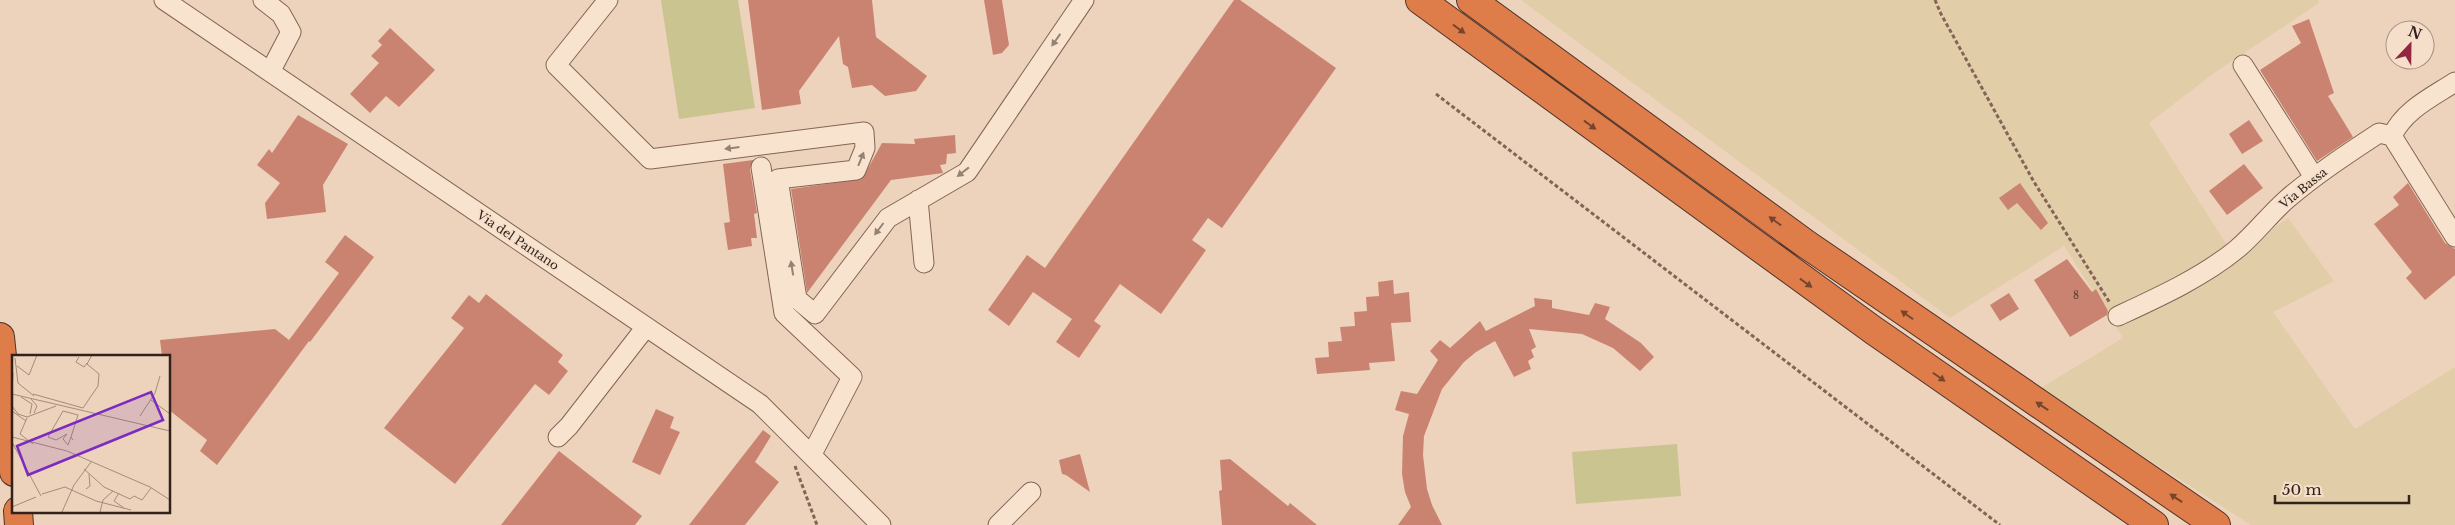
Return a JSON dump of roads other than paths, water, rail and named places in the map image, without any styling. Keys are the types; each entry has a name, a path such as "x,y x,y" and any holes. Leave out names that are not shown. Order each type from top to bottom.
{"highway":[{"path":"1420,0 1873,330 2154,525"},
{"path":"1472,0 1860,282 2216,525"},
{"path":"0,337 12,453"},
{"path":"18,512 19,525"}],"street":[{"name":"Via del Pantano","path":"164,0 760,404 881,525"},
{"path":"263,0 281,14 291,32 270,72"},
{"path":"608,0 556,65 650,158 864,132 865,148 856,170 778,179 796,300 815,314 888,218 967,172 1084,0"},
{"path":"2244,65 2314,177"},
{"path":"2455,82 2407,114 2397,125 2392,136 2455,237"},
{"name":"Via Bassa","path":"2118,316 2159,297 2212,266 2238,248 2285,201 2314,177 2379,133 2392,136"},
{"path":"761,166 784,313 852,377 812,454"},
{"path":"918,200 924,263"},
{"path":"558,437 569,426 646,327"},
{"path":"998,525 1031,492"}]}
